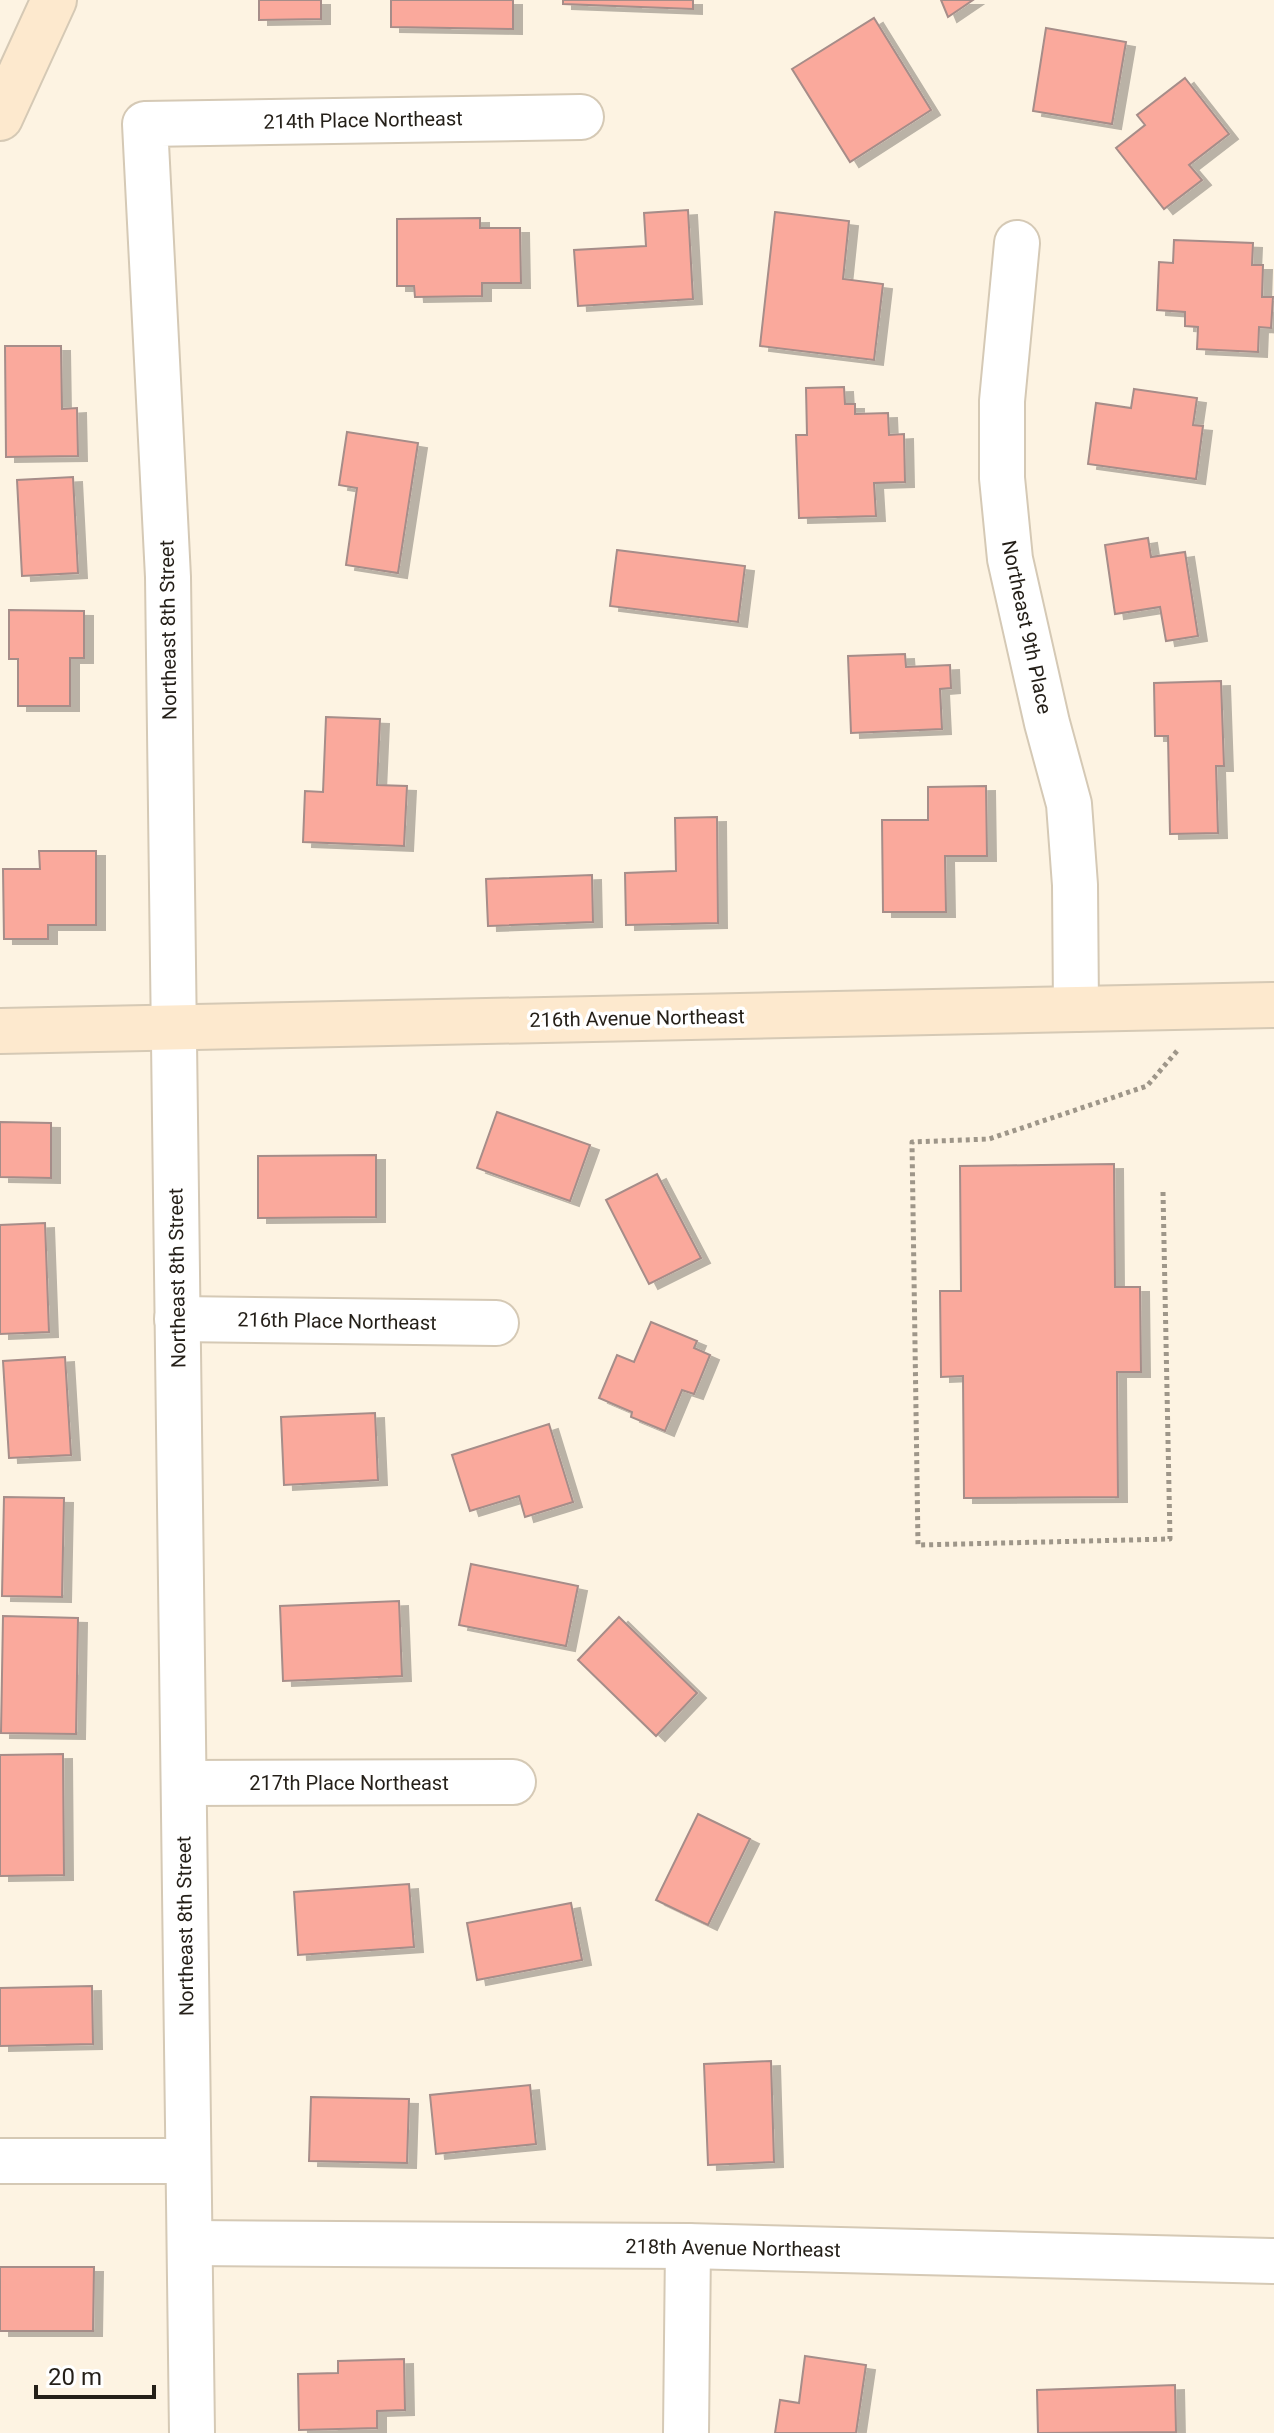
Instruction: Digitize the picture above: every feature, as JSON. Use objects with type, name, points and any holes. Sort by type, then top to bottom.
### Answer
[{"type":"street","points":[[0,118],[54,0]]},
{"type":"street","name":"214th Place Northeast","points":[[145,124],[581,117]]},
{"type":"street","name":"Northeast 8th Street","points":[[145,124],[168,577],[192,2433]]},
{"type":"street","name":"Northeast 9th Place","points":[[1017,243],[1002,401],[1002,478],[1010,559],[1047,723],[1069,804],[1075,885],[1076,1009]]},
{"type":"street","name":"216th Avenue Northeast","points":[[0,1031],[1274,1005]]},
{"type":"street","name":"216th Place Northeast","points":[[177,1319],[496,1323]]},
{"type":"street","name":"217th Place Northeast","points":[[184,1783],[513,1782]]},
{"type":"street","points":[[0,2161],[188,2161]]},
{"type":"street","name":"218th Avenue Northeast","points":[[191,2243],[688,2246],[1274,2261]]},
{"type":"street","points":[[686,2433],[688,2246]]},
{"type":"path","points":[[1163,1192],[1170,1539],[918,1545],[912,1142],[989,1139],[1147,1086],[1177,1051]]},
{"type":"building","points":[[259,0],[321,0],[321,19],[259,20]]},
{"type":"building","points":[[391,0],[513,0],[513,29],[391,27]]},
{"type":"building","points":[[563,0],[693,0],[693,9],[563,4]]},
{"type":"building","points":[[941,0],[973,0],[948,17]]},
{"type":"building","points":[[874,18],[931,110],[850,162],[792,69]]},
{"type":"building","points":[[1046,28],[1126,42],[1112,124],[1033,111]]},
{"type":"building","points":[[1185,78],[1229,134],[1189,165],[1202,180],[1164,209],[1116,148],[1145,125],[1137,115]]},
{"type":"building","points":[[688,210],[693,299],[578,306],[574,250],[646,246],[644,213]]},
{"type":"building","points":[[775,212],[849,221],[843,279],[883,284],[874,360],[760,346]]},
{"type":"building","points":[[480,218],[480,228],[520,228],[521,283],[482,283],[482,296],[415,297],[414,286],[397,286],[397,219]]},
{"type":"building","points":[[1174,240],[1253,243],[1252,265],[1263,265],[1262,297],[1273,297],[1271,328],[1259,327],[1258,352],[1197,349],[1198,327],[1185,326],[1185,312],[1157,310],[1159,262],[1173,263]]},
{"type":"building","points":[[5,346],[61,346],[62,409],[77,408],[78,456],[6,457]]},
{"type":"building","points":[[844,387],[845,404],[855,404],[855,414],[888,413],[889,435],[904,434],[905,482],[874,483],[876,516],[799,518],[796,435],[807,435],[806,388]]},
{"type":"building","points":[[1134,389],[1197,398],[1193,425],[1203,426],[1196,479],[1088,464],[1096,403],[1131,408]]},
{"type":"building","points":[[347,432],[418,443],[398,573],[346,565],[357,488],[339,485]]},
{"type":"building","points":[[73,477],[78,573],[22,576],[17,480]]},
{"type":"building","points":[[1148,538],[1151,557],[1185,552],[1198,636],[1166,641],[1160,607],[1115,614],[1105,545]]},
{"type":"building","points":[[617,550],[745,566],[738,622],[610,606]]},
{"type":"building","points":[[9,610],[84,611],[84,658],[70,658],[70,706],[18,706],[18,659],[9,659]]},
{"type":"building","points":[[905,654],[906,667],[950,665],[951,688],[940,689],[942,729],[851,733],[848,656]]},
{"type":"building","points":[[1221,681],[1224,766],[1216,766],[1218,833],[1170,834],[1168,736],[1155,736],[1154,683]]},
{"type":"building","points":[[326,717],[380,719],[377,785],[407,786],[404,846],[303,842],[305,791],[323,792]]},
{"type":"building","points":[[986,786],[987,856],[945,856],[946,912],[883,912],[882,820],[928,820],[928,787]]},
{"type":"building","points":[[717,817],[718,923],[626,925],[625,873],[676,871],[675,818]]},
{"type":"building","points":[[39,851],[96,851],[96,925],[48,925],[48,939],[4,939],[3,869],[40,869]]},
{"type":"building","points":[[592,875],[593,922],[488,926],[486,879]]},
{"type":"building","points":[[497,1112],[590,1145],[570,1201],[477,1168]]},
{"type":"building","points":[[0,1122],[51,1123],[51,1178],[0,1177]]},
{"type":"building","points":[[376,1155],[376,1217],[258,1218],[258,1156]]},
{"type":"building","points":[[1114,1164],[1115,1287],[1140,1287],[1141,1372],[1117,1372],[1118,1497],[964,1498],[963,1376],[941,1377],[940,1291],[961,1291],[960,1166]]},
{"type":"building","points":[[657,1174],[701,1258],[649,1284],[606,1200]]},
{"type":"building","points":[[45,1223],[49,1332],[0,1334],[0,1225]]},
{"type":"building","points":[[651,1322],[697,1341],[694,1348],[710,1355],[694,1394],[682,1390],[665,1431],[631,1417],[632,1412],[599,1398],[617,1355],[634,1362]]},
{"type":"building","points":[[65,1357],[71,1455],[9,1458],[3,1361]]},
{"type":"building","points":[[375,1413],[378,1480],[284,1485],[281,1417]]},
{"type":"building","points":[[549,1424],[573,1502],[525,1517],[519,1496],[470,1511],[452,1455]]},
{"type":"building","points":[[4,1497],[64,1498],[62,1597],[2,1596]]},
{"type":"building","points":[[471,1564],[578,1586],[566,1646],[459,1625]]},
{"type":"building","points":[[399,1601],[402,1676],[283,1681],[280,1606]]},
{"type":"building","points":[[3,1616],[78,1618],[76,1734],[1,1733]]},
{"type":"building","points":[[619,1617],[697,1693],[656,1736],[578,1660]]},
{"type":"building","points":[[63,1754],[64,1875],[0,1876],[0,1755]]},
{"type":"building","points":[[698,1814],[750,1839],[708,1925],[656,1900]]},
{"type":"building","points":[[409,1884],[414,1947],[298,1955],[294,1892]]},
{"type":"building","points":[[571,1903],[582,1960],[477,1980],[467,1923]]},
{"type":"building","points":[[92,1986],[93,2044],[0,2046],[0,1988]]},
{"type":"building","points":[[771,2061],[774,2162],[708,2165],[704,2064]]},
{"type":"building","points":[[530,2085],[536,2144],[436,2154],[430,2095]]},
{"type":"building","points":[[311,2097],[409,2099],[407,2163],[309,2161]]},
{"type":"building","points":[[0,2267],[94,2267],[93,2331],[0,2331]]},
{"type":"building","points":[[805,2356],[866,2365],[856,2433],[775,2433],[780,2400],[799,2403]]},
{"type":"building","points":[[404,2359],[405,2410],[377,2411],[377,2428],[299,2430],[298,2374],[338,2373],[338,2361]]},
{"type":"building","points":[[1175,2385],[1176,2432],[1038,2433],[1037,2390]]}]
